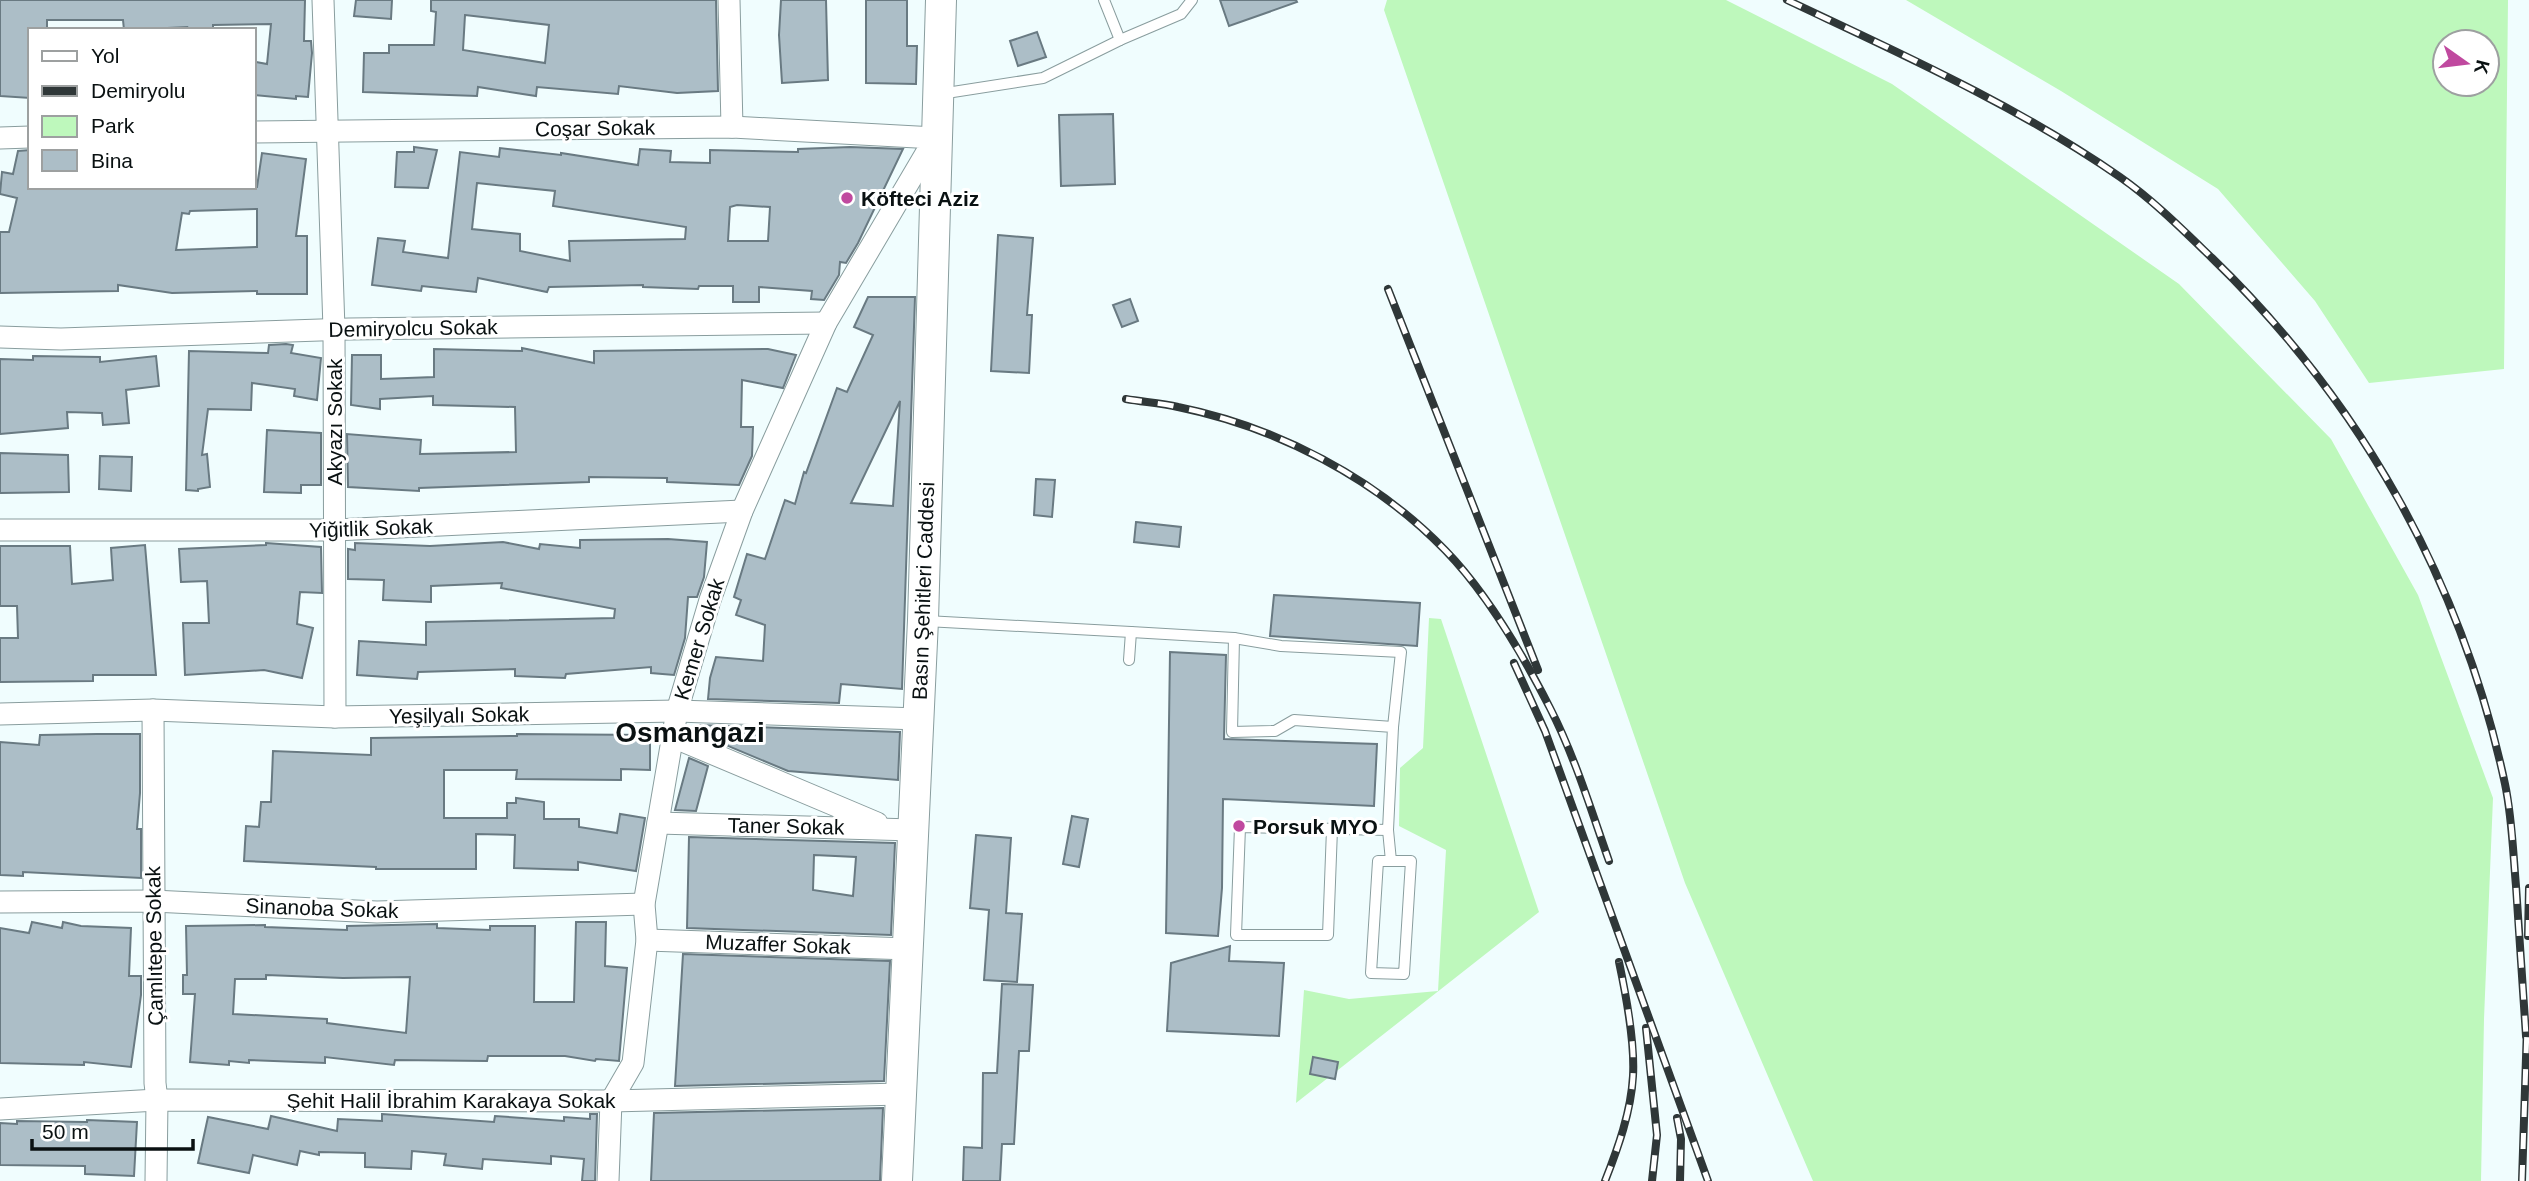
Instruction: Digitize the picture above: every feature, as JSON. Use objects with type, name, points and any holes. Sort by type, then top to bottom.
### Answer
[{"type":"main road","name":"Basın Şehitleri Caddesi","points":[[897,1181],[909,949],[901,829],[919,719],[941,0]]},
{"type":"street","name":"Akyazı Sokak","points":[[323,0],[334,329],[335,717]]},
{"type":"street","points":[[729,0],[732,127]]},
{"type":"street","name":"Coşar Sokak","points":[[256,132],[732,127],[935,138]]},
{"type":"street","points":[[0,138],[28,137]]},
{"type":"street","name":"Kemer Sokak","points":[[608,1181],[611,1101],[633,1063],[647,940],[644,904],[677,712],[710,600],[742,511],[826,323],[935,138]]},
{"type":"street","name":"Demiryolcu Sokak","points":[[0,337],[61,339],[334,329],[826,323]]},
{"type":"street","name":"Yiğitlik Sokak","points":[[0,530],[335,530],[742,511]]},
{"type":"street","name":"Yeşilyalı Sokak","points":[[0,714],[153,710],[335,717],[677,712],[919,719]]},
{"type":"street","name":"Çamlıtepe Sokak","points":[[153,710],[156,1181]]},
{"type":"street","points":[[673,737],[901,829]]},
{"type":"street","name":"Taner Sokak","points":[[658,823],[901,829]]},
{"type":"street","name":"Sinanoba Sokak","points":[[0,902],[153,901],[377,912],[644,904]]},
{"type":"street","name":"Muzaffer Sokak","points":[[647,940],[909,949]]},
{"type":"street","name":"Şehit Halil İbrahim Karakaya Sokak","points":[[0,1109],[157,1100],[611,1101],[902,1094]]},
{"type":"lane","points":[[1104,0],[1120,40]]},
{"type":"lane","points":[[937,95],[1043,78],[1181,14],[1192,0]]},
{"type":"lane","points":[[923,620],[1234,638],[1281,646],[1401,652],[1393,727],[1388,830],[1391,861]]},
{"type":"lane","points":[[1129,660],[1131,632]]},
{"type":"lane","points":[[1234,638],[1231,732],[1275,731],[1294,720],[1393,727]]},
{"type":"lane","points":[[1332,829],[1328,936],[1236,934],[1240,827],[1388,830]]},
{"type":"lane","points":[[1378,860],[1391,861],[1412,861],[1404,974],[1371,973],[1378,860]]},
{"type":"green space","points":[[1387,0],[1726,0],[1892,84],[2179,284],[2331,439],[2418,595],[2493,798],[2481,1181],[1813,1181],[1685,883],[1384,10]]},
{"type":"green space","points":[[1906,0],[2508,0],[2504,369],[2369,383],[2315,301],[2218,189],[2061,91]]},
{"type":"green space","points":[[1429,618],[1441,619],[1539,912],[1296,1103],[1304,990],[1349,999],[1438,991],[1446,850],[1399,826],[1400,768],[1423,748]]},
{"type":"building","points":[[0,0],[305,0],[304,41],[311,41],[312,53],[308,97],[296,96],[296,99],[256,95],[256,62],[267,64],[271,24],[213,25],[213,28],[124,28],[123,20],[47,20],[47,28],[28,28],[28,98],[0,96]]},
{"type":"building","points":[[356,0],[392,0],[391,19],[354,16]]},
{"type":"building","points":[[431,0],[716,0],[718,91],[677,93],[619,86],[618,94],[537,87],[536,96],[478,87],[477,96],[363,92],[364,53],[389,53],[389,45],[434,45],[436,12],[431,11]],"holes":[[[465,15],[549,25],[545,63],[463,50]]]},
{"type":"building","points":[[781,0],[826,0],[828,80],[782,83],[779,35]]},
{"type":"building","points":[[866,0],[907,0],[907,46],[917,46],[916,84],[866,83]]},
{"type":"building","points":[[1220,0],[1296,0],[1297,2],[1229,26]]},
{"type":"building","points":[[1037,32],[1046,57],[1018,66],[1010,41]]},
{"type":"building","points":[[1113,114],[1115,184],[1061,186],[1059,115]]},
{"type":"building","points":[[414,147],[437,150],[428,188],[395,187],[397,152],[414,152]]},
{"type":"building","points":[[500,148],[561,153],[638,165],[640,149],[671,151],[670,162],[710,163],[710,150],[798,152],[798,149],[903,149],[858,243],[846,263],[840,262],[839,275],[824,300],[811,299],[812,291],[759,287],[759,302],[733,302],[733,286],[699,286],[698,289],[643,285],[549,287],[547,292],[478,278],[476,292],[422,286],[421,291],[372,285],[378,238],[405,241],[403,252],[448,258],[460,152],[499,157]],"holes":[[[477,183],[555,191],[553,206],[686,227],[685,239],[569,241],[570,261],[520,251],[520,234],[472,229]],[[730,207],[770,207],[768,241],[728,241]]]},
{"type":"building","points":[[28,150],[28,189],[256,189],[262,153],[306,159],[296,236],[307,236],[307,294],[257,294],[257,291],[172,293],[118,285],[118,291],[0,293],[0,232],[9,232],[17,198],[0,194],[2,172],[13,174],[18,151]],"holes":[[[257,209],[257,247],[176,250],[182,213]]]},
{"type":"building","points":[[998,235],[1033,238],[1027,315],[1032,315],[1029,373],[991,371]]},
{"type":"building","points":[[868,297],[915,297],[902,689],[841,684],[839,703],[708,699],[716,657],[763,661],[765,625],[736,615],[741,600],[734,597],[747,554],[765,559],[785,500],[795,504],[804,472],[806,473],[837,388],[847,392],[873,335],[854,327]],"holes":[[[900,401],[893,506],[851,503]]]},
{"type":"building","points":[[1130,299],[1138,321],[1122,327],[1113,305]]},
{"type":"building","points":[[269,345],[293,345],[291,353],[321,358],[317,400],[294,396],[295,389],[252,383],[251,410],[208,409],[202,455],[207,454],[210,487],[198,491],[186,490],[189,351],[268,353]]},
{"type":"building","points":[[522,348],[594,363],[594,351],[768,349],[796,355],[783,388],[742,380],[741,427],[753,427],[752,456],[739,485],[667,482],[667,478],[589,477],[589,482],[419,488],[419,491],[348,487],[347,434],[421,440],[420,454],[516,452],[515,407],[433,405],[433,396],[380,399],[380,409],[351,405],[352,355],[381,355],[381,379],[434,377],[434,349],[522,351]]},
{"type":"building","points":[[33,356],[100,357],[100,362],[156,356],[159,386],[126,390],[129,423],[103,425],[102,413],[67,412],[68,428],[0,434],[0,359],[33,360]]},
{"type":"building","points":[[267,430],[321,433],[321,485],[301,485],[301,493],[264,492]]},
{"type":"building","points":[[0,453],[68,455],[69,492],[0,493]]},
{"type":"building","points":[[100,456],[132,457],[131,491],[99,489]]},
{"type":"building","points":[[1036,479],[1055,480],[1052,517],[1034,515]]},
{"type":"building","points":[[1136,522],[1181,527],[1179,547],[1134,542]]},
{"type":"building","points":[[668,539],[707,542],[704,577],[697,597],[688,597],[685,638],[674,675],[651,673],[651,667],[566,674],[565,678],[515,676],[515,669],[418,672],[417,679],[357,675],[359,641],[426,645],[426,622],[614,618],[615,609],[501,588],[502,583],[431,586],[431,602],[383,600],[384,580],[348,579],[348,549],[355,550],[355,543],[430,546],[503,542],[539,549],[540,544],[580,548],[580,540]]},
{"type":"building","points":[[266,543],[321,547],[322,593],[300,592],[297,624],[313,628],[302,678],[264,670],[185,675],[183,623],[209,623],[207,581],[181,582],[179,549]]},
{"type":"building","points":[[145,545],[156,675],[93,675],[93,681],[0,682],[0,638],[18,638],[17,606],[0,606],[0,546],[70,546],[72,584],[113,580],[111,548]]},
{"type":"building","points":[[1274,595],[1420,603],[1417,646],[1270,636]]},
{"type":"building","points":[[1170,652],[1226,655],[1224,739],[1377,744],[1374,806],[1223,799],[1222,888],[1218,936],[1166,933]]},
{"type":"building","points":[[699,725],[900,732],[898,780],[788,771],[697,733]]},
{"type":"building","points":[[140,734],[137,829],[141,829],[141,878],[23,872],[23,876],[0,875],[0,742],[39,745],[40,735]]},
{"type":"building","points":[[517,734],[650,735],[650,770],[621,769],[621,780],[516,779],[517,770],[444,770],[444,818],[507,818],[507,803],[516,803],[516,798],[544,802],[544,819],[579,819],[579,827],[617,833],[620,814],[645,818],[636,871],[578,862],[578,870],[514,868],[515,835],[476,834],[476,869],[376,869],[244,861],[246,826],[259,827],[261,802],[271,802],[273,751],[371,755],[371,738]]},
{"type":"building","points":[[689,758],[708,766],[696,811],[675,810]]},
{"type":"building","points":[[1072,816],[1088,819],[1079,867],[1063,864]]},
{"type":"building","points":[[976,835],[1011,838],[1006,913],[1022,914],[1017,982],[984,980],[989,910],[970,908]]},
{"type":"building","points":[[689,837],[895,843],[891,935],[687,928]],"holes":[[[814,855],[856,857],[853,896],[813,890]]]},
{"type":"building","points":[[32,922],[62,928],[63,922],[81,926],[131,928],[129,976],[141,976],[141,995],[131,1067],[84,1062],[84,1065],[0,1063],[0,928],[29,933]]},
{"type":"building","points":[[576,922],[606,922],[605,966],[627,968],[619,1061],[595,1061],[565,1056],[488,1056],[487,1061],[395,1060],[394,1065],[325,1057],[325,1063],[249,1060],[249,1063],[229,1061],[229,1065],[190,1062],[195,994],[183,994],[183,975],[187,975],[186,926],[265,925],[347,930],[347,926],[437,924],[437,928],[490,930],[490,926],[535,926],[534,1002],[574,1002]],"holes":[[[266,975],[410,977],[406,1033],[327,1023],[327,1019],[233,1014],[235,979],[266,979]]]},
{"type":"building","points":[[1230,946],[1229,961],[1284,963],[1279,1036],[1167,1031],[1171,963]]},
{"type":"building","points":[[683,954],[890,961],[884,1081],[675,1086]]},
{"type":"building","points":[[1002,984],[1033,985],[1029,1051],[1019,1051],[1014,1144],[1002,1144],[1000,1181],[963,1181],[964,1147],[982,1148],[983,1073],[997,1073]]},
{"type":"building","points":[[1313,1057],[1338,1062],[1335,1079],[1310,1074]]},
{"type":"building","points":[[883,1108],[880,1181],[651,1181],[654,1113]]},
{"type":"building","points":[[382,1114],[494,1122],[495,1116],[564,1121],[564,1117],[590,1119],[590,1114],[597,1114],[595,1181],[582,1181],[584,1159],[551,1156],[551,1164],[483,1159],[482,1169],[444,1165],[446,1154],[412,1151],[411,1169],[365,1167],[365,1153],[319,1152],[319,1155],[300,1151],[297,1165],[253,1155],[249,1173],[198,1163],[208,1117],[268,1129],[271,1116],[337,1131],[338,1119],[382,1121]]},
{"type":"building","points":[[87,1120],[137,1122],[134,1176],[85,1174],[85,1166],[0,1165],[0,1123]]},
{"type":"railway","points":[[1787,0],[1999,104],[2081,151],[2120,177],[2156,205],[2212,258],[2266,314],[2315,372],[2359,434],[2398,499],[2433,566],[2462,636],[2486,709],[2509,809],[2526,1036]]},
{"type":"railway","points":[[1388,289],[1538,670]]},
{"type":"railway","points":[[1126,399],[1215,416],[1288,442],[1356,478],[1388,500],[1445,550],[1489,604],[1539,688],[1575,764],[1609,861]]},
{"type":"railway","points":[[1514,663],[1545,731],[1708,1181]]},
{"type":"railway","points":[[2528,936],[2529,888]]},
{"type":"railway","points":[[1605,1181],[1627,1116],[1633,1076],[1631,1034],[1619,962]]},
{"type":"railway","points":[[2522,1181],[2527,1027]]},
{"type":"railway","points":[[1646,1028],[1657,1135],[1652,1181]]},
{"type":"railway","points":[[1677,1118],[1681,1139],[1680,1181]]},
{"type":"place","name":"Köfteci Aziz","points":[[847,198]]},
{"type":"place","name":"Porsuk MYO","points":[[1239,826]]},
{"type":"district","name":"Osmangazi","points":[[690,732]]}]
